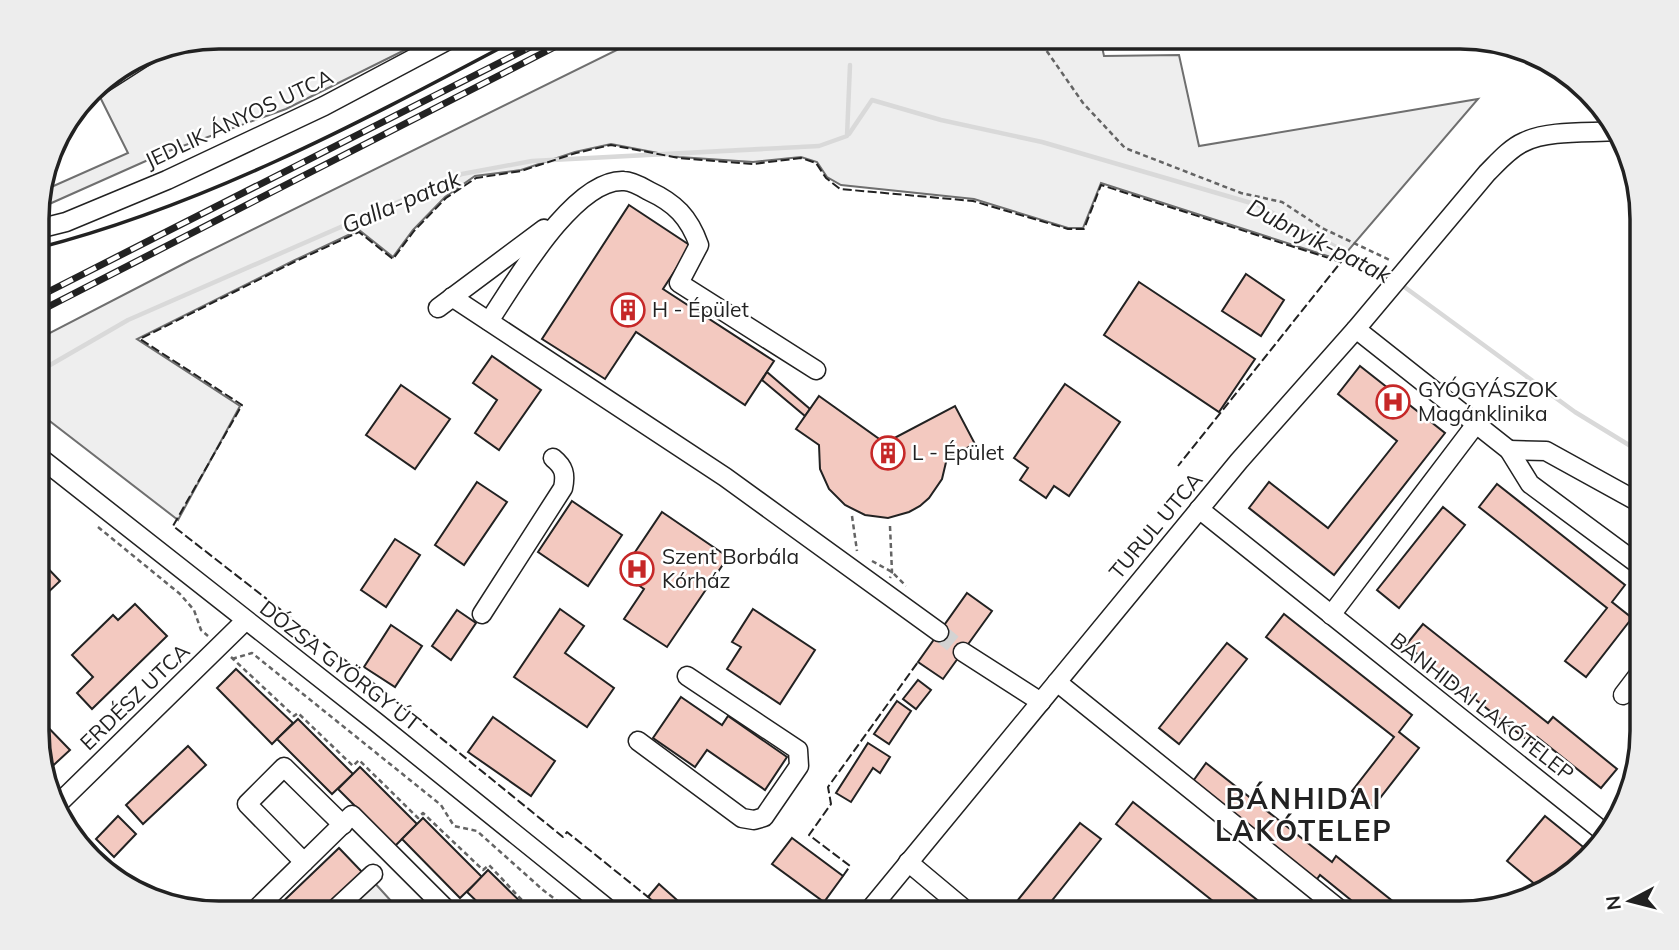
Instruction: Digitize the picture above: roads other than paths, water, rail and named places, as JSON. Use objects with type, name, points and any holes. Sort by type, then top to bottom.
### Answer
[{"type":"street","name":"JEDLIK ÁNYOS UTCA","points":[[49,226],[66,222],[167,180],[324,106],[431,49]]},
{"type":"street","name":"TURUL UTCA","points":[[877,901],[1199,509],[1487,173],[1524,142],[1545,136],[1605,132]]},
{"type":"street","points":[[489,321],[565,213],[602,185],[624,181],[663,197],[692,225],[699,244],[679,283],[816,370]]},
{"type":"street","points":[[550,233],[544,229],[445,302],[489,321],[725,477],[939,632]]},
{"type":"street","points":[[1356,329],[1510,450],[1530,484],[1630,557]]},
{"type":"street","points":[[1331,615],[1476,424]]},
{"type":"street","points":[[1510,450],[1546,451],[1630,497]]},
{"type":"street","points":[[482,614],[563,488],[566,478],[562,465],[553,458]]},
{"type":"street","name":"DÓZSA GYÖRGY ÚT","points":[[49,466],[376,722],[598,901]]},
{"type":"street","name":"BÁNHIDAI LAKÓTELEP","points":[[1199,509],[1599,828]]},
{"type":"street","name":"ERDÉSZ UTCA","points":[[63,798],[245,621]]},
{"type":"street","points":[[963,652],[1041,702]]},
{"type":"street","points":[[638,741],[743,818],[754,820],[764,817],[799,766],[798,750],[687,676]]},
{"type":"street","points":[[1057,682],[1328,901]]},
{"type":"street","points":[[1623,695],[1630,686]]},
{"type":"street","points":[[304,862],[247,804],[284,767],[343,825]]},
{"type":"street","points":[[264,901],[352,815],[438,901]]},
{"type":"street","points":[[908,862],[955,901]]},
{"type":"street","points":[[344,901],[373,874]]},
{"type":"waterway","name":"Galla-patak","points":[[49,366],[128,320],[462,174],[532,161],[819,146],[847,136],[850,65]]},
{"type":"waterway","name":"Dubnyik-patak","points":[[849,134],[872,100],[941,120],[1042,142],[1258,205],[1392,277]]},
{"type":"waterway","name":"Dubnyik-patak","points":[[1399,283],[1575,412],[1630,446]]},
{"type":"tunnel","points":[[939,632],[963,652]]},
{"type":"railway","points":[[49,291],[526,49]]},
{"type":"railway","points":[[49,306],[551,49]]},
{"type":"place","name":"H - Épület","points":[[628,310]]},
{"type":"place","name":"GYÓGYÁSZOK Magánklinika","points":[[1393,402]]},
{"type":"place","name":"L - Épület","points":[[888,453]]},
{"type":"place","name":"Szent Borbála Kórház","points":[[637,569]]},
{"type":"district","name":"BÁNHIDAI LAKÓTELEP","points":[[1304,815]]}]
